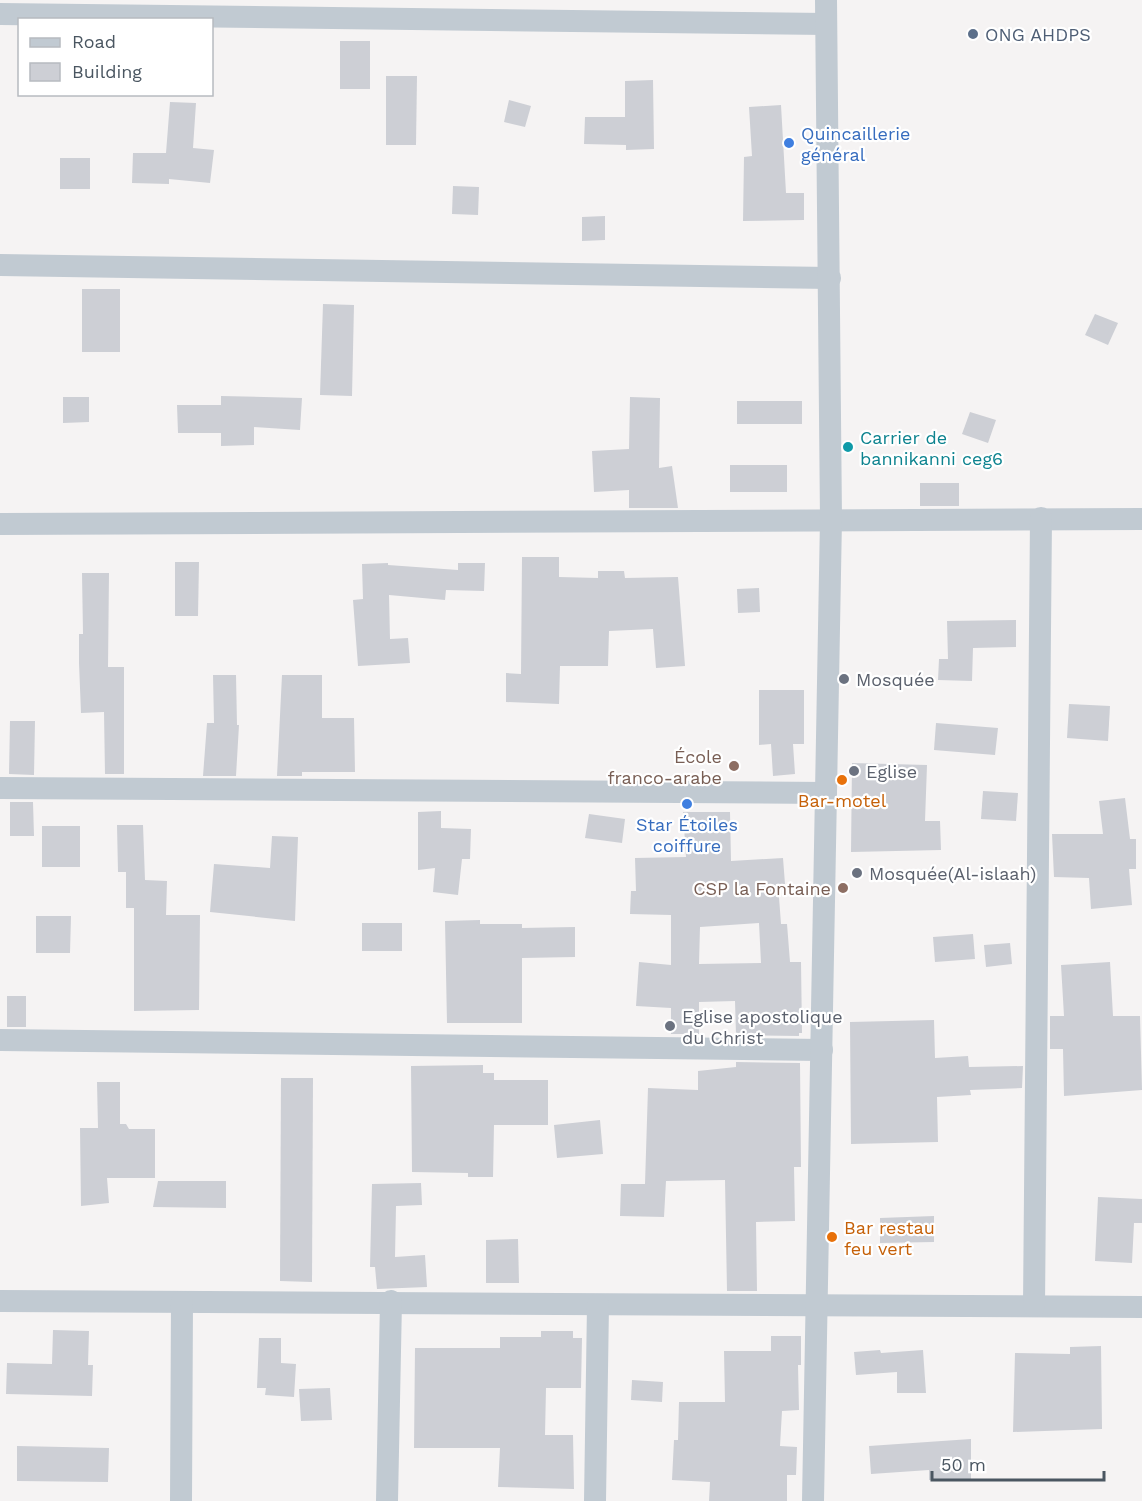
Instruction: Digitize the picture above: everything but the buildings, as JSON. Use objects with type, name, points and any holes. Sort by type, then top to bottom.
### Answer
[{"type":"street","points":[[813,1501],[831,519],[826,0]]},
{"type":"street","points":[[0,14],[826,24]]},
{"type":"street","points":[[0,265],[830,278]]},
{"type":"street","points":[[1034,1306],[1041,518]]},
{"type":"street","points":[[0,524],[1142,519]]},
{"type":"street","points":[[0,788],[826,793]]},
{"type":"street","points":[[0,1040],[822,1050]]},
{"type":"street","points":[[0,1301],[1142,1306]]},
{"type":"street","points":[[387,1501],[391,1301]]},
{"type":"street","points":[[181,1501],[182,1302]]},
{"type":"street","points":[[595,1501],[598,1305]]},
{"type":"place","name":"ONG AHDPS","points":[[973,34]]},
{"type":"place","name":"Quincaillerie général","points":[[789,143]]},
{"type":"place","name":"Carrier de bannikanni ceg6","points":[[848,447]]},
{"type":"place","name":"Mosquée","points":[[844,679]]},
{"type":"place","name":"École franco-arabe","points":[[734,766]]},
{"type":"place","name":"Eglise","points":[[854,771]]},
{"type":"place","name":"Bar-motel","points":[[842,780]]},
{"type":"place","name":"Star Étoiles coiffure","points":[[687,804]]},
{"type":"place","name":"Mosquée(Al-islaah)","points":[[857,873]]},
{"type":"place","name":"CSP la Fontaine","points":[[843,888]]},
{"type":"place","name":"Eglise apostolique du Christ","points":[[670,1026]]},
{"type":"place","name":"Bar restau feu vert","points":[[832,1237]]}]
